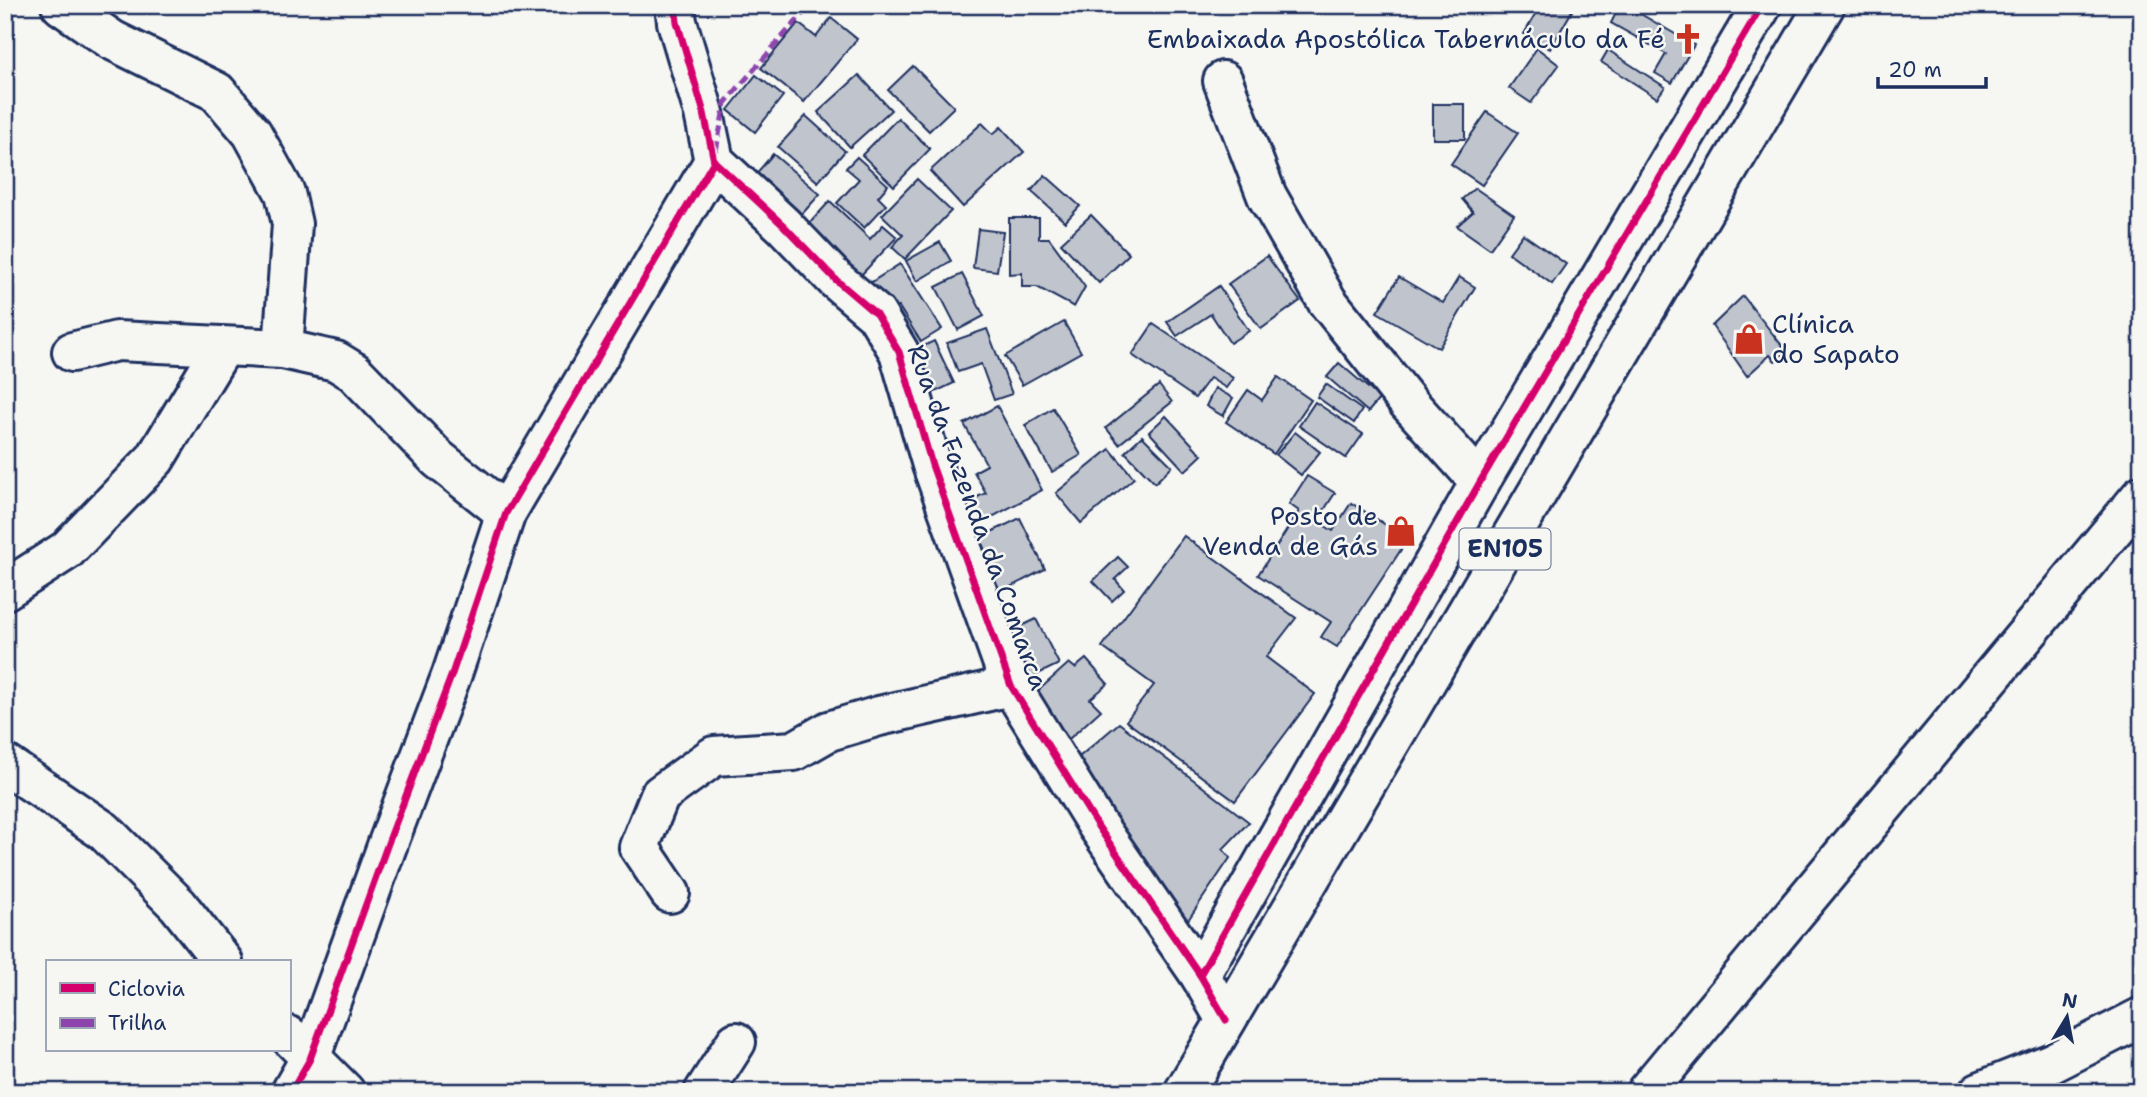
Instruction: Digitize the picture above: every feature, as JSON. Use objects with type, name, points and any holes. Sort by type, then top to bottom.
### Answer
[{"type":"street","points":[[61,5],[113,40],[217,92],[252,133],[285,193],[292,224],[283,349]]},
{"type":"street","points":[[291,1092],[300,1047],[387,846],[452,674],[506,513],[714,161],[704,113],[677,23],[675,5]]},
{"type":"street","points":[[1200,975],[1360,670],[1461,516],[1762,5]]},
{"type":"street","name":"EN105","points":[[1184,1092],[1825,5]]},
{"type":"street","points":[[1223,80],[1266,196],[1327,301],[1407,401],[1480,482]]},
{"type":"street","name":"Rua da Fazenda da Comarca","points":[[714,161],[836,280],[876,314],[899,352],[932,465],[1011,686],[1097,825],[1200,975],[1226,1020]]},
{"type":"street","points":[[72,352],[117,341],[283,349],[336,361],[354,372],[438,459],[506,513]]},
{"type":"street","points":[[5,590],[67,550],[155,459],[223,346]]},
{"type":"street","points":[[1646,1092],[2142,495]]},
{"type":"street","points":[[1461,516],[1504,549]]},
{"type":"street","points":[[1360,670],[1410,708]]},
{"type":"street","points":[[670,893],[639,847],[660,795],[715,757],[794,751],[841,727],[1011,686]]},
{"type":"street","points":[[5,764],[104,831],[178,905],[221,960]]},
{"type":"street","points":[[1979,1092],[2052,1063],[2142,1017]]},
{"type":"street","points":[[705,1092],[736,1042]]},
{"type":"street","points":[[300,1047],[345,1092]]},
{"type":"building","points":[[1541,5],[1563,5],[1572,11],[1550,49],[1524,34]]},
{"type":"building","points":[[1620,5],[1625,5],[1694,45],[1672,83],[1655,73],[1666,54],[1611,23]]},
{"type":"building","points":[[831,18],[857,39],[804,102],[761,68],[798,23],[816,37]]},
{"type":"building","points":[[1537,48],[1559,65],[1531,103],[1509,88]]},
{"type":"building","points":[[1608,50],[1665,87],[1657,98],[1601,62]]},
{"type":"building","points":[[913,66],[954,107],[929,131],[888,90]]},
{"type":"building","points":[[756,75],[783,96],[755,132],[728,110]]},
{"type":"building","points":[[859,75],[891,110],[850,147],[818,112]]},
{"type":"building","points":[[1433,104],[1465,104],[1465,139],[1433,139]]},
{"type":"building","points":[[1487,112],[1518,133],[1482,185],[1451,164]]},
{"type":"building","points":[[806,116],[845,151],[818,182],[778,147]]},
{"type":"building","points":[[898,118],[930,149],[894,186],[862,155]]},
{"type":"building","points":[[982,123],[993,134],[1001,127],[1024,152],[963,207],[930,171]]},
{"type":"building","points":[[773,154],[820,194],[802,214],[755,175]]},
{"type":"building","points":[[857,157],[888,185],[878,197],[886,205],[864,228],[837,203],[859,179],[846,168]]},
{"type":"building","points":[[1045,175],[1080,206],[1065,222],[1031,191]]},
{"type":"building","points":[[917,179],[951,211],[905,259],[892,247],[903,235],[882,215]]},
{"type":"building","points":[[1475,188],[1514,215],[1490,249],[1457,226],[1473,212],[1462,199]]},
{"type":"building","points":[[830,201],[870,239],[883,225],[897,237],[860,276],[807,226]]},
{"type":"building","points":[[1091,215],[1129,254],[1099,283],[1061,243]]},
{"type":"building","points":[[1009,218],[1039,218],[1039,238],[1049,238],[1085,287],[1074,307],[1037,287],[1022,287],[1022,273],[1009,274]]},
{"type":"building","points":[[978,229],[1003,232],[997,271],[973,268]]},
{"type":"building","points":[[1523,234],[1566,264],[1552,284],[1509,253]]},
{"type":"building","points":[[940,242],[951,261],[917,281],[906,261]]},
{"type":"building","points":[[1267,256],[1300,301],[1261,329],[1228,284]]},
{"type":"building","points":[[900,264],[942,329],[921,342],[899,307],[891,309],[867,285]]},
{"type":"building","points":[[962,274],[984,316],[958,330],[936,287]]},
{"type":"building","points":[[1399,277],[1443,303],[1459,277],[1475,287],[1439,348],[1377,312]]},
{"type":"building","points":[[1219,286],[1249,331],[1230,343],[1211,314],[1177,336],[1167,322]]},
{"type":"building","name":"Clínica do Sapato","points":[[1743,296],[1787,352],[1775,361],[1770,355],[1747,376],[1712,326]]},
{"type":"building","points":[[1064,322],[1081,352],[1022,385],[1005,356]]},
{"type":"building","points":[[1153,324],[1233,378],[1226,388],[1210,378],[1195,398],[1132,355]]},
{"type":"building","points":[[987,329],[1012,394],[994,400],[981,364],[958,372],[947,343]]},
{"type":"building","points":[[934,341],[954,383],[929,395],[909,353]]},
{"type":"building","points":[[1339,363],[1380,398],[1368,412],[1327,377]]},
{"type":"building","points":[[1278,377],[1311,400],[1274,454],[1226,422],[1248,390],[1262,400]]},
{"type":"building","points":[[1326,384],[1362,410],[1354,423],[1317,397]]},
{"type":"building","points":[[1159,385],[1172,402],[1119,444],[1106,428]]},
{"type":"building","points":[[1215,388],[1233,398],[1223,416],[1206,406]]},
{"type":"building","points":[[1315,402],[1363,434],[1346,458],[1299,426]]},
{"type":"building","points":[[997,406],[1042,490],[983,522],[971,500],[986,493],[974,472],[987,465],[964,424]]},
{"type":"building","points":[[1053,408],[1081,455],[1052,472],[1025,425]]},
{"type":"building","points":[[1166,416],[1202,455],[1185,471],[1149,432]]},
{"type":"building","points":[[1295,432],[1320,452],[1301,475],[1276,455]]},
{"type":"building","points":[[1142,436],[1172,466],[1155,483],[1125,452]]},
{"type":"building","points":[[1110,449],[1134,478],[1081,523],[1056,493]]},
{"type":"building","points":[[1307,476],[1335,493],[1317,521],[1333,531],[1351,503],[1408,539],[1337,647],[1321,637],[1331,622],[1258,575],[1299,511],[1289,504]]},
{"type":"building","points":[[1020,518],[1045,569],[1001,592],[975,540]]},
{"type":"building","points":[[1184,536],[1296,618],[1266,657],[1315,694],[1235,801],[1126,721],[1154,685],[1102,647]]},
{"type":"building","points":[[1118,557],[1128,567],[1115,579],[1124,590],[1112,601],[1093,581]]},
{"type":"building","points":[[1036,619],[1059,664],[1030,678],[1007,633]]},
{"type":"building","points":[[1086,659],[1108,684],[1090,699],[1101,710],[1069,739],[1031,697],[1069,663],[1075,668]]},
{"type":"building","points":[[1119,723],[1249,822],[1223,849],[1230,858],[1184,926],[1079,757]]},
{"type":"marked path","points":[[716,151],[725,103],[810,5]]},
{"type":"cycle path","points":[[675,5],[677,22],[704,113],[714,161],[783,225],[836,280],[876,314],[899,352],[932,465],[1011,686],[1097,825],[1200,975],[1226,1020]]},
{"type":"cycle path","points":[[1200,975],[1480,482],[1762,5]]},
{"type":"cycle path","points":[[291,1092],[310,1059],[452,674],[506,513],[714,161]]},
{"type":"place","name":"Embaixada Apostólica Tabernáculo da Fé","points":[[1688,39]]},
{"type":"place","name":"Clínica do Sapato","points":[[1749,339]]},
{"type":"place","name":"Posto de Venda de Gás","points":[[1401,531]]}]
